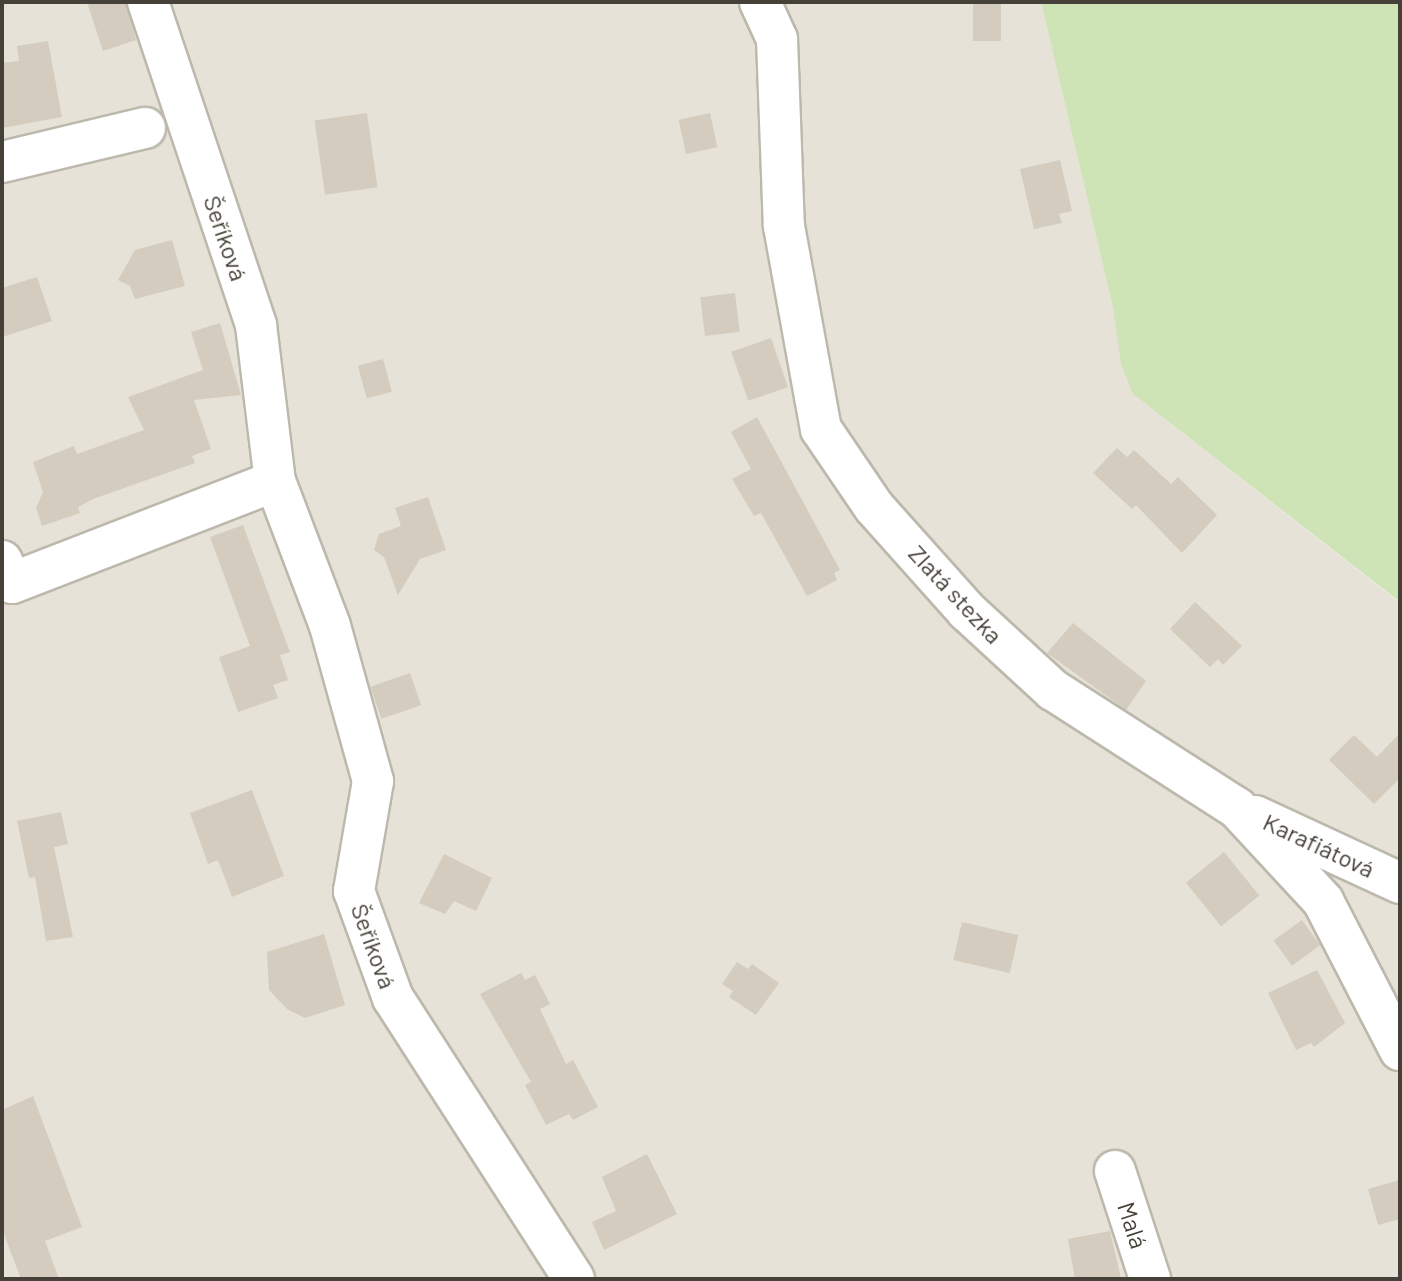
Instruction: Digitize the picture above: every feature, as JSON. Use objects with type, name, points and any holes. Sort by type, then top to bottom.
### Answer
[{"type":"street","name":"Šeříková","points":[[148,2],[256,325],[275,481],[330,626],[373,781],[354,891],[393,998],[574,1279]]},
{"type":"street","name":"Zlatá stezka","points":[[760,2],[777,39],[784,226],[821,429],[874,507],[967,611],[1042,681],[1237,808],[1323,901],[1400,1050]]},
{"type":"street","points":[[2,162],[145,128]]},
{"type":"street","points":[[2,561],[12,583],[275,481]]},
{"type":"street","name":"Karafiátová","points":[[1237,808],[1400,883]]},
{"type":"street","name":"Malá","points":[[1115,1171],[1150,1279]]},
{"type":"shaded area","points":[[2,2],[1041,2],[1133,394],[1400,603],[1400,1279],[2,1279]]},
{"type":"green space","points":[[1041,2],[1400,2],[1400,602],[1133,394],[1121,364],[1113,308]]},
{"type":"building","points":[[87,2],[126,2],[136,40],[103,51]]},
{"type":"building","points":[[973,2],[1001,2],[1001,41],[973,41]]},
{"type":"building","points":[[48,41],[62,117],[2,128],[2,63],[19,61],[17,46]]},
{"type":"building","points":[[367,113],[377,187],[325,195],[315,120]]},
{"type":"building","points":[[710,113],[717,147],[686,154],[679,120]]},
{"type":"building","points":[[1060,160],[1072,211],[1059,214],[1062,223],[1034,229],[1020,169]]},
{"type":"building","points":[[172,240],[185,286],[135,299],[130,286],[118,280],[135,250]]},
{"type":"building","points":[[37,277],[52,321],[2,337],[2,288]]},
{"type":"building","points":[[735,293],[740,332],[705,336],[700,297]]},
{"type":"building","points":[[220,323],[241,395],[194,400],[211,449],[192,456],[195,463],[93,499],[78,507],[80,513],[42,526],[36,508],[43,492],[33,462],[74,446],[77,454],[144,430],[128,397],[203,370],[191,332]]},
{"type":"building","points":[[771,338],[788,387],[748,401],[731,352]]},
{"type":"building","points":[[383,359],[392,392],[367,399],[358,366]]},
{"type":"building","points":[[757,417],[840,570],[834,573],[837,580],[807,596],[761,513],[754,516],[732,479],[751,469],[731,432]]},
{"type":"building","points":[[1117,448],[1127,457],[1134,450],[1171,484],[1178,477],[1217,515],[1182,553],[1136,505],[1132,509],[1093,473]]},
{"type":"building","points":[[428,497],[446,550],[420,559],[398,595],[384,557],[374,550],[379,534],[401,526],[395,508]]},
{"type":"building","points":[[243,525],[290,652],[280,655],[288,680],[273,685],[278,698],[238,712],[219,657],[250,646],[210,537]]},
{"type":"building","points":[[1195,602],[1242,646],[1223,665],[1218,659],[1210,667],[1170,629]]},
{"type":"building","points":[[1073,623],[1146,681],[1126,710],[1047,653]]},
{"type":"building","points":[[410,673],[421,705],[381,719],[370,687]]},
{"type":"building","points":[[1400,733],[1400,778],[1374,804],[1329,760],[1354,735],[1377,757]]},
{"type":"building","points":[[252,790],[284,876],[232,897],[218,860],[208,864],[190,813]]},
{"type":"building","points":[[61,812],[68,844],[54,847],[73,937],[46,941],[35,877],[29,878],[17,821]]},
{"type":"building","points":[[1224,852],[1259,896],[1221,926],[1186,883]]},
{"type":"building","points":[[444,854],[492,878],[476,911],[454,901],[445,914],[419,903]]},
{"type":"building","points":[[1302,920],[1320,945],[1292,966],[1274,941]]},
{"type":"building","points":[[962,922],[1019,935],[1010,973],[953,960]]},
{"type":"building","points":[[324,934],[345,1005],[305,1018],[287,1009],[269,990],[267,952]]},
{"type":"building","points":[[737,962],[748,969],[752,964],[779,983],[756,1015],[729,997],[733,991],[722,984]]},
{"type":"building","points":[[1317,970],[1345,1023],[1314,1047],[1311,1043],[1296,1050],[1268,993]]},
{"type":"building","points":[[521,973],[525,980],[535,975],[550,1004],[540,1009],[566,1064],[573,1060],[598,1107],[573,1120],[569,1114],[546,1125],[525,1085],[531,1082],[480,994]]},
{"type":"building","points":[[33,1096],[82,1227],[45,1241],[59,1279],[21,1279],[2,1229],[2,1110]]},
{"type":"building","points":[[647,1154],[677,1214],[604,1250],[592,1222],[616,1211],[602,1177]]},
{"type":"building","points":[[1400,1180],[1400,1219],[1378,1225],[1368,1189]]},
{"type":"building","points":[[1110,1231],[1121,1279],[1075,1279],[1068,1239]]}]
